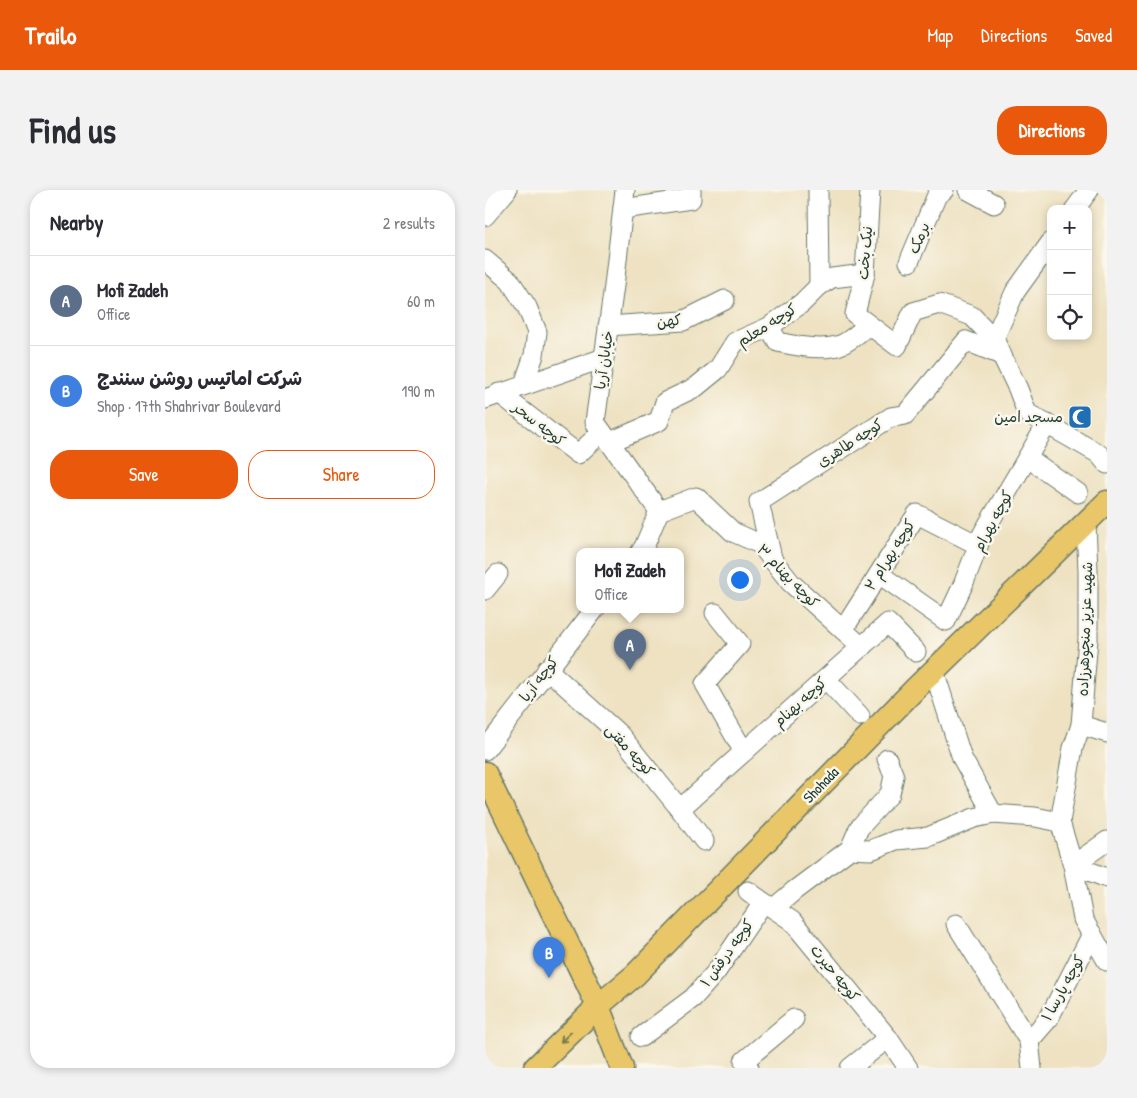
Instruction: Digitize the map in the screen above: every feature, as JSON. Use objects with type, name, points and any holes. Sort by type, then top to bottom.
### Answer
[{"type":"main road","name":"Shohada","points":[[535,1068],[598,1006],[635,975],[934,671],[1107,502]]},
{"type":"main road","points":[[485,773],[598,1006],[622,1068]]},
{"type":"street","points":[[485,216],[507,190]]},
{"type":"street","name":"خیابان آریا","points":[[625,190],[595,422],[659,510]]},
{"type":"street","points":[[623,209],[691,200],[691,190]]},
{"type":"street","points":[[818,190],[819,286]]},
{"type":"street","name":"نیک بخت","points":[[862,319],[869,190]]},
{"type":"street","name":"برمک","points":[[909,262],[937,195],[944,190]]},
{"type":"street","points":[[968,190],[994,204]]},
{"type":"street","points":[[1078,205],[1089,190]]},
{"type":"street","points":[[997,347],[1015,292],[1047,248]]},
{"type":"street","points":[[485,260],[510,281],[527,307],[537,332],[534,355],[524,384]]},
{"type":"street","name":"کوچه معلم","points":[[606,437],[659,421],[665,402],[696,388],[718,369],[735,342],[769,327],[803,303],[819,286],[833,278],[865,274]]},
{"type":"street","name":"کهن","points":[[608,326],[683,321],[725,300]]},
{"type":"street","points":[[769,327],[778,342],[795,346],[820,347],[841,345],[862,319],[897,346],[913,312],[939,304],[972,316],[997,347],[1018,389],[1027,414],[1099,454],[1107,464]]},
{"type":"street","name":"کوچه طاهری","points":[[772,558],[759,502],[891,417],[905,415],[967,341],[997,347]]},
{"type":"street","points":[[489,398],[524,384],[604,358]]},
{"type":"street","name":"کوچه سحر","points":[[489,398],[578,454],[606,437]]},
{"type":"street","name":"کوچه بهرام","points":[[879,574],[946,620],[963,585],[983,533],[1047,424]]},
{"type":"street","points":[[1028,458],[1079,493]]},
{"type":"street","name":"کوچه بهنام ۳","points":[[659,510],[696,498],[733,532],[760,544],[791,583],[862,647]]},
{"type":"street","points":[[643,548],[659,510]]},
{"type":"street","name":"کوچه بهرام ۲","points":[[843,630],[917,514],[978,545]]},
{"type":"street","name":"شهید عزیز منچوهرزاده","points":[[1060,822],[1073,748],[1081,725],[1088,639],[1086,523]]},
{"type":"street","points":[[485,590],[498,574]]},
{"type":"street","name":"کوچه آریا","points":[[485,750],[592,613]]},
{"type":"street","points":[[715,613],[740,644],[705,684],[744,752]]},
{"type":"street","name":"کوچه بهنام","points":[[680,809],[887,623],[916,652]]},
{"type":"street","name":"کوچه مفتی","points":[[547,669],[620,735],[704,841]]},
{"type":"street","points":[[934,671],[962,758],[993,814]]},
{"type":"street","points":[[826,679],[860,716]]},
{"type":"street","points":[[1081,725],[1107,733]]},
{"type":"street","points":[[887,759],[894,776],[890,794],[859,828],[850,849],[871,850],[896,840],[928,836],[974,818],[993,814],[1035,817],[1060,822],[1073,865],[1083,919],[1107,961]]},
{"type":"street","points":[[1073,865],[1107,840]]},
{"type":"street","name":"کوچه درفش ۱","points":[[641,1037],[693,998],[716,972],[762,900],[795,890],[850,849]]},
{"type":"street","points":[[1073,865],[1107,878]]},
{"type":"street","name":"کوچه حیرت","points":[[762,900],[792,921],[888,1038],[908,1068]]},
{"type":"street","points":[[956,924],[1029,1040],[1032,1068]]},
{"type":"street","name":"کوچه پارسا ۱","points":[[1029,1040],[1049,1018],[1092,934]]},
{"type":"street","points":[[749,1068],[744,1062],[794,1019]]},
{"type":"street","points":[[850,1068],[888,1038]]},
{"type":"place","name":"مسجد امین","points":[[1080,417]]},
{"type":"place","name":"Mofi Zadeh","points":[[630,670]]},
{"type":"place","name":"شرکت اماتیس روشن سنندج","points":[[549,978]]}]
